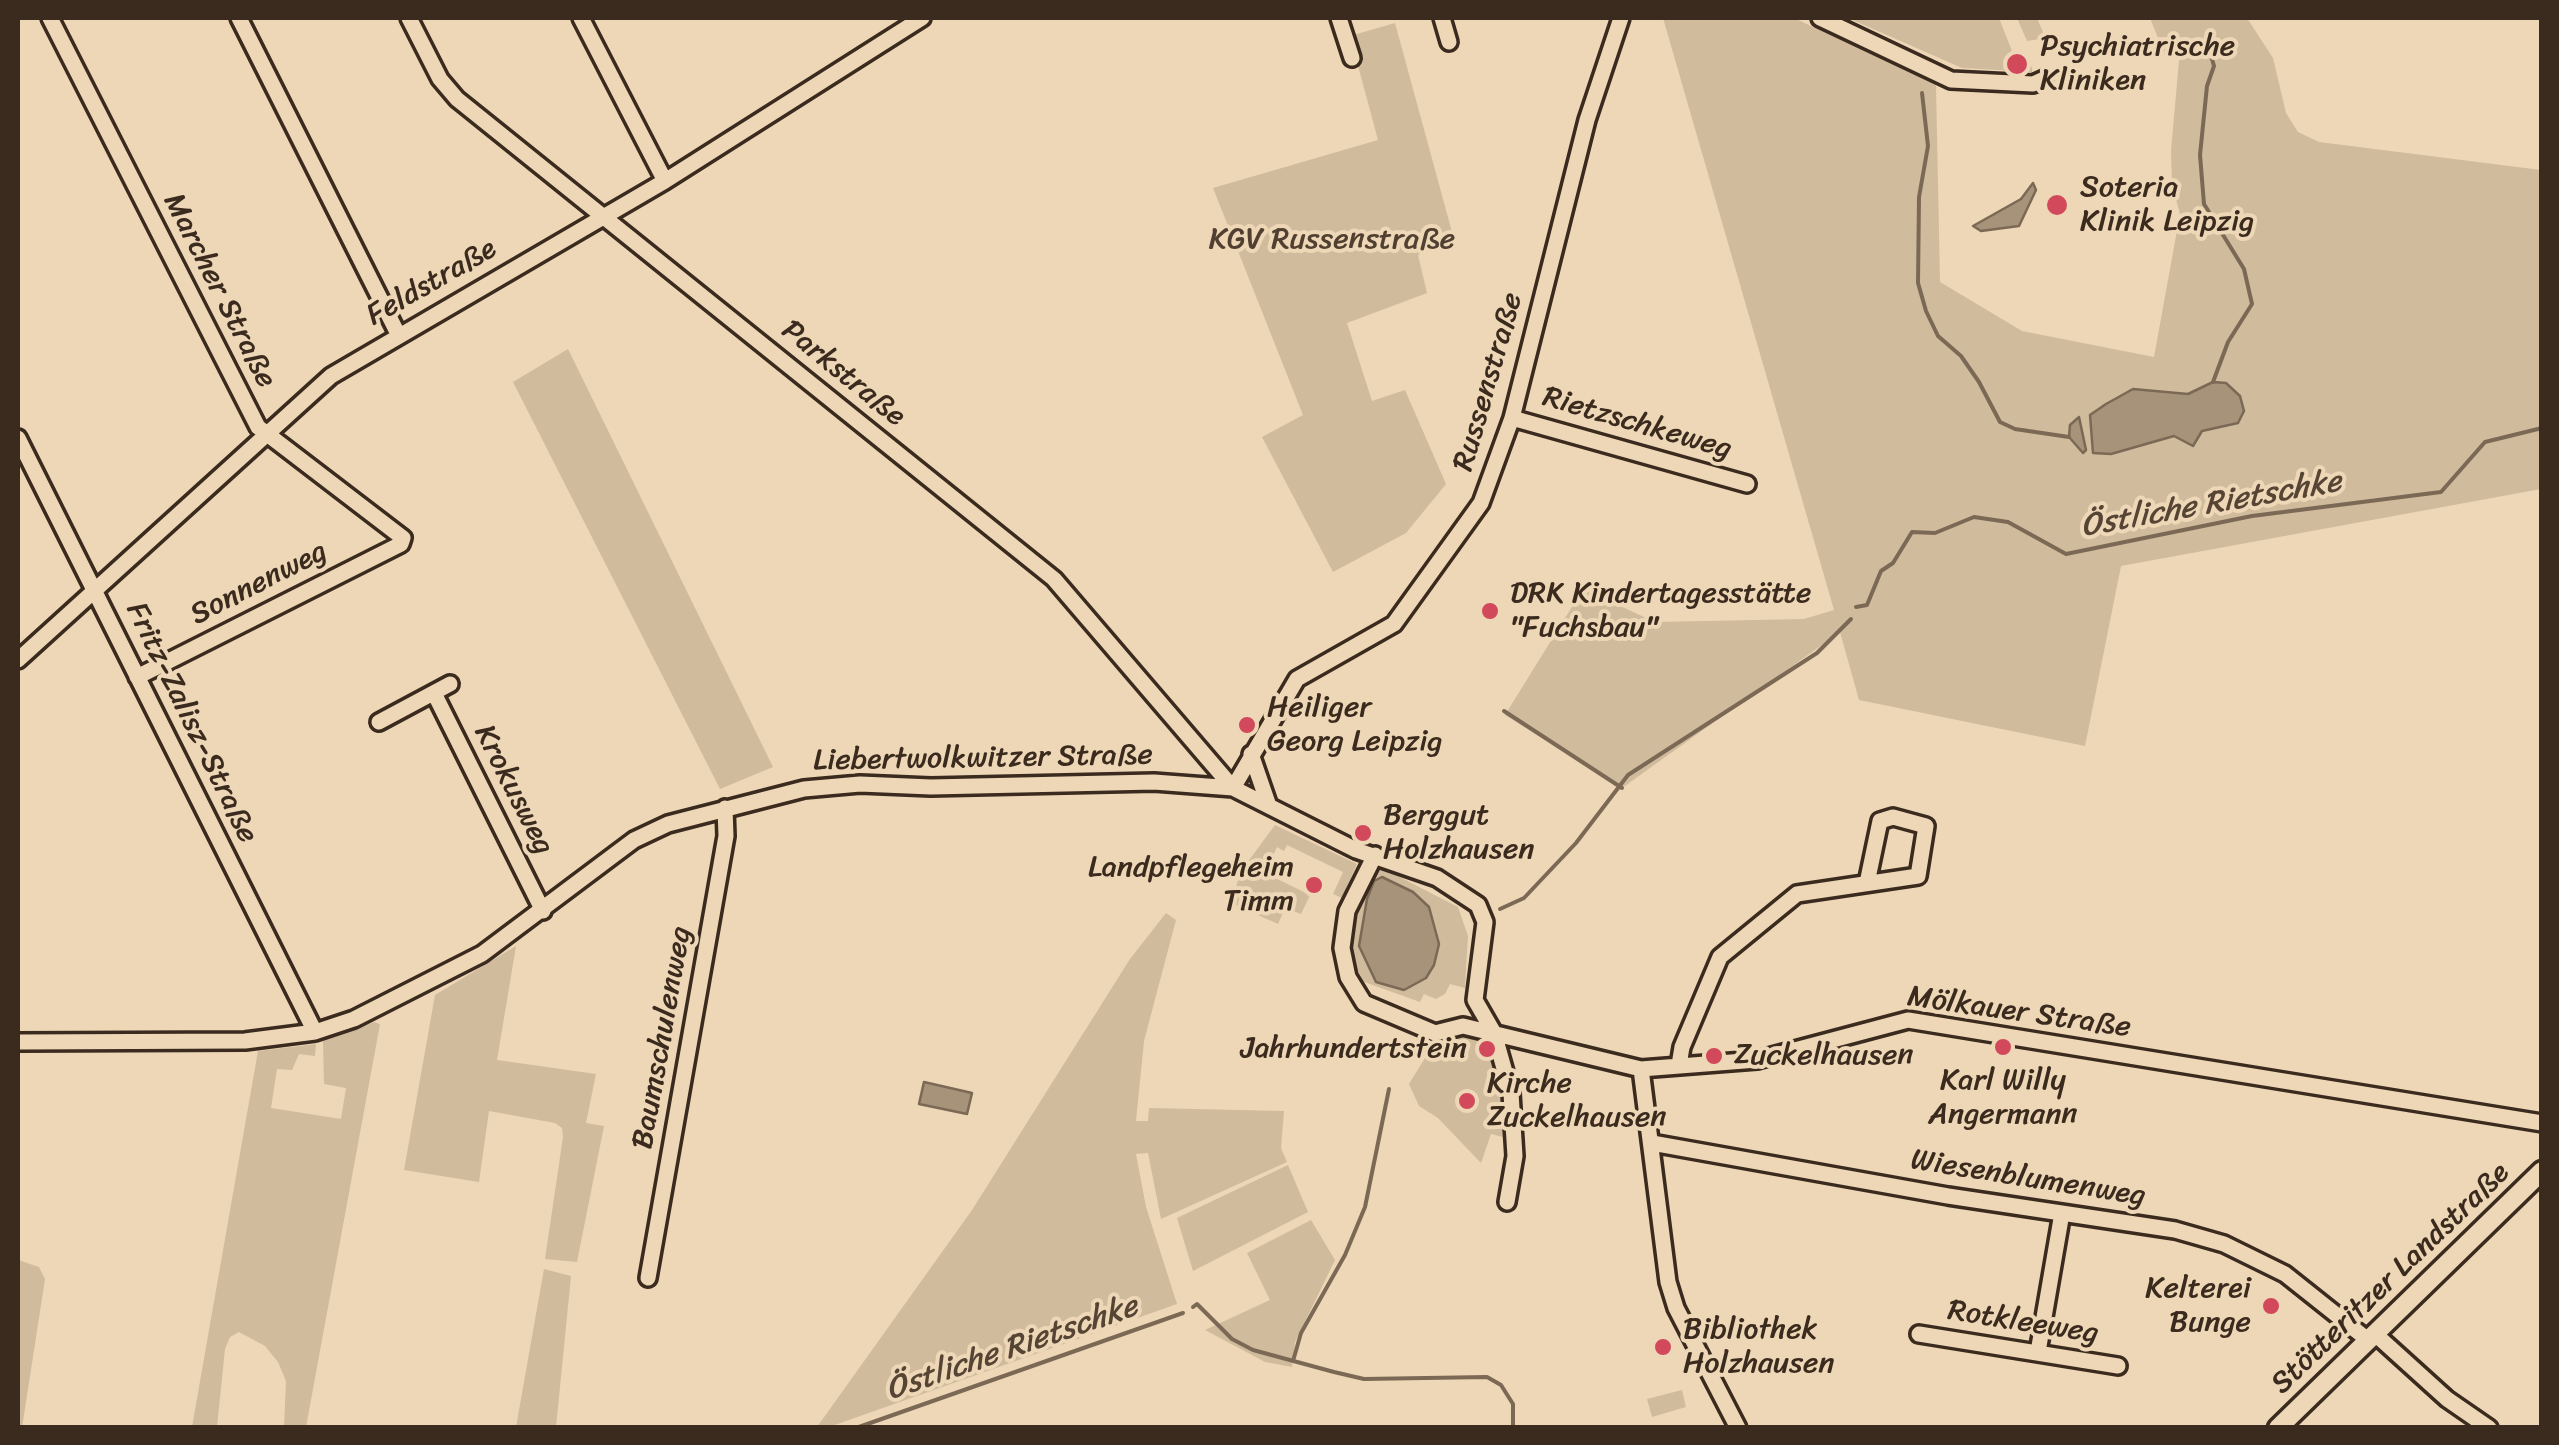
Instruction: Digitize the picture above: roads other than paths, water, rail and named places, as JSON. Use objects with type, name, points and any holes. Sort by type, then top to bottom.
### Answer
[{"type":"main road","name":"Stötteritzer Landstraße","points":[[2278,1428],[2542,1171]]},
{"type":"street","name":"Marcher Straße","points":[[50,18],[258,427],[403,538]]},
{"type":"street","points":[[239,18],[398,334]]},
{"type":"street","name":"Parkstraße","points":[[409,18],[448,90],[1054,580],[1233,788]]},
{"type":"street","points":[[581,18],[665,181]]},
{"type":"street","name":"Feldstraße","points":[[18,660],[330,376],[665,181],[922,18]]},
{"type":"street","points":[[1339,18],[1352,58]]},
{"type":"street","points":[[1442,18],[1449,42]]},
{"type":"street","name":"Russenstraße","points":[[1233,788],[1298,679],[1326,658],[1380,636],[1400,616],[1481,504],[1512,418],[1587,120],[1622,18]]},
{"type":"street","points":[[1820,18],[1951,80],[2032,84],[2044,80]]},
{"type":"street","name":"Rietzschkeweg","points":[[1512,418],[1747,484]]},
{"type":"street","name":"Fritz-Zalisz-Straße","points":[[18,438],[315,1032]]},
{"type":"street","name":"Sonnenweg","points":[[138,676],[400,544],[403,538]]},
{"type":"street","points":[[379,722],[450,684]]},
{"type":"street","name":"Krokusweg","points":[[434,694],[543,911]]},
{"type":"street","points":[[1250,754],[1270,807]]},
{"type":"street","name":"Liebertwolkwitzer Straße","points":[[18,1042],[245,1041],[315,1032],[354,1019],[449,972],[543,911],[634,840],[725,808],[804,789],[860,784],[931,787],[1154,782],[1233,788]]},
{"type":"street","points":[[1233,788],[1375,855],[1438,878],[1480,908],[1485,922],[1476,1000],[1494,1033],[1511,1094],[1514,1127],[1508,1202]]},
{"type":"street","name":"Baumschulenweg","points":[[648,1278],[726,836],[725,808]]},
{"type":"street","points":[[1679,1065],[1682,1046],[1720,957],[1797,894],[1918,876],[1926,826],[1893,818],[1880,821],[1867,883]]},
{"type":"street","name":"Mölkauer Straße","points":[[1375,855],[1346,911],[1342,948],[1348,977],[1364,1004],[1435,1033],[1463,1026],[1641,1069],[1757,1060],[1908,1020],[2542,1124]]},
{"type":"street","points":[[1641,1069],[1668,1282],[1676,1308],[1738,1428]]},
{"type":"street","name":"Wiesenblumenweg","points":[[1652,1143],[2175,1230],[2254,1256],[2371,1336],[2484,1426]]},
{"type":"street","points":[[2038,1352],[2062,1213]]},
{"type":"street","name":"Rotkleeweg","points":[[1919,1334],[2118,1366]]},
{"type":"waterway","points":[[2208,45],[2214,66],[2207,86],[2200,155],[2204,204],[2244,269],[2252,304],[2228,342],[2213,382]]},
{"type":"waterway","points":[[1922,93],[1928,146],[1919,197],[1918,283],[1926,311],[1938,336],[1961,356],[1979,382],[2000,422],[2015,429],[2069,437]]},
{"type":"waterway","name":"Östliche Rietschke","points":[[1856,607],[1867,605],[1881,571],[1893,563],[1912,532],[1935,533],[1974,517],[2008,522],[2066,554],[2252,516],[2441,492],[2485,442],[2542,428]]},
{"type":"waterway","name":"Östliche Rietschke","points":[[1500,909],[1524,898],[1576,843],[1628,775],[1817,653],[1851,619]]},
{"type":"waterway","points":[[1504,711],[1622,788]]},
{"type":"waterway","name":"Östliche Rietschke","points":[[1293,1361],[1301,1333],[1345,1255],[1365,1207],[1389,1089]]},
{"type":"waterway","points":[[1193,1307],[1197,1304],[1232,1339],[1253,1350],[1334,1372],[1364,1379],[1487,1377],[1501,1385],[1513,1404],[1513,1428]]},
{"type":"waterway","name":"Östliche Rietschke","points":[[856,1428],[1183,1313]]},
{"type":"place","name":"Psychiatrische Kliniken","points":[[2017,64]]},
{"type":"place","name":"Soteria Klinik Leipzig","points":[[2057,205]]},
{"type":"place","name":"DRK Kindertagesstätte \"Fuchsbau\"","points":[[1490,611]]},
{"type":"place","name":"Heiliger Georg Leipzig","points":[[1247,725]]},
{"type":"place","name":"Berggut Holzhausen","points":[[1363,833]]},
{"type":"place","name":"Landpflegeheim Timm","points":[[1314,885]]},
{"type":"place","name":"Karl Willy Angermann","points":[[2003,1047]]},
{"type":"place","name":"Jahrhundertstein","points":[[1487,1049]]},
{"type":"place","name":"Zuckelhausen","points":[[1714,1056]]},
{"type":"place","name":"Kirche Zuckelhausen","points":[[1467,1101]]},
{"type":"place","name":"Kelterei Bunge","points":[[2271,1306]]},
{"type":"place","name":"Bibliothek Holzhausen","points":[[1663,1347]]},
{"type":"park label","name":"KGV Russenstraße","points":[[1332,240]]}]
